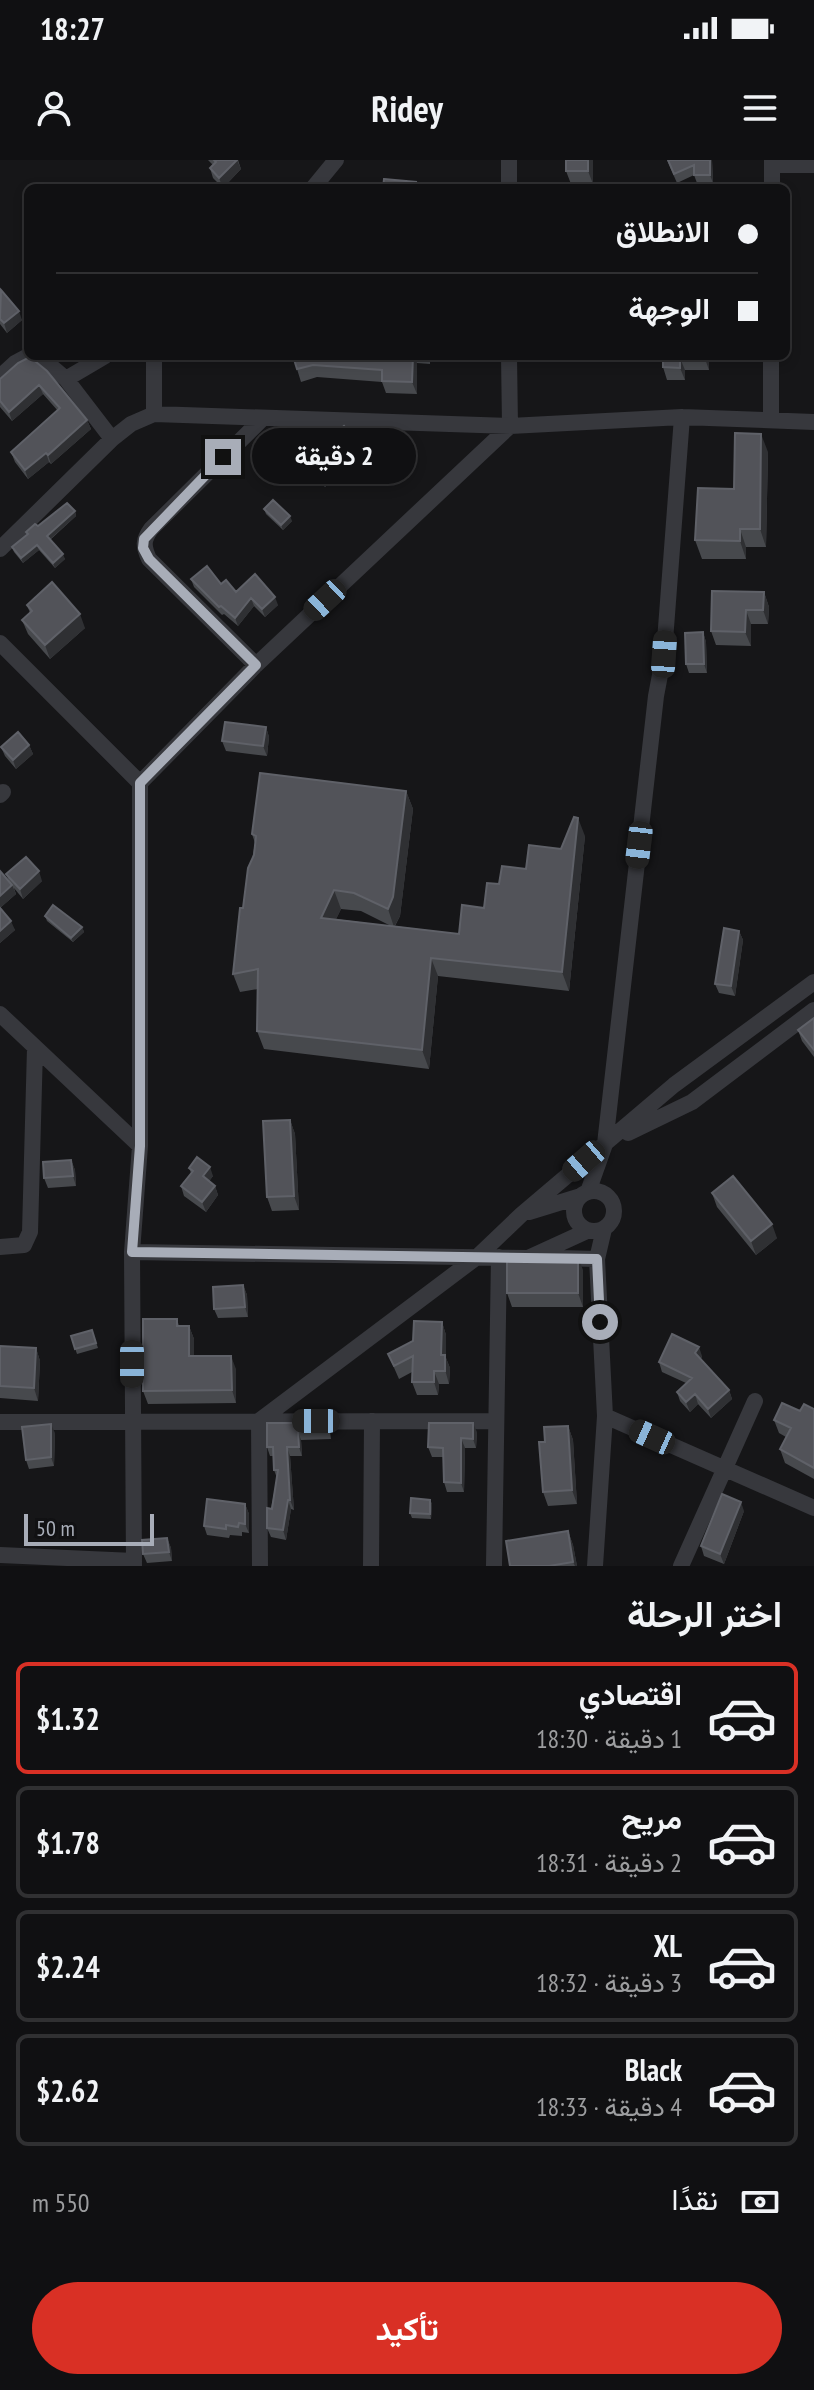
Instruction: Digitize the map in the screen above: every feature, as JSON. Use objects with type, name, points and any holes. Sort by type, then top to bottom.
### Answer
[{"type":"street","points":[[509,160],[509,184]]},
{"type":"street","points":[[772,184],[772,162],[814,165]]},
{"type":"street","points":[[316,184],[333,165]]},
{"type":"street","points":[[0,377],[24,358]]},
{"type":"street","points":[[44,360],[66,379],[112,439]]},
{"type":"street","points":[[66,379],[98,360]]},
{"type":"street","points":[[154,360],[154,414]]},
{"type":"street","points":[[0,1555],[134,1563],[132,1252],[140,1146],[140,783],[256,665],[510,426],[509,360]]},
{"type":"street","points":[[771,360],[771,420]]},
{"type":"street","points":[[0,549],[112,439],[131,424],[154,414],[510,426],[682,417],[814,422]]},
{"type":"street","points":[[596,1230],[580,1226],[574,1211],[585,1194],[605,1144],[656,696],[664,654],[682,417]]},
{"type":"street","points":[[256,665],[149,559],[143,548],[144,539],[151,529],[263,418]]},
{"type":"street","points":[[0,643],[140,783]]},
{"type":"street","points":[[259,1421],[477,1257],[522,1214],[674,1085],[814,982]]},
{"type":"street","points":[[605,1144],[692,1102],[814,1010]]},
{"type":"street","points":[[0,1014],[140,1146]]},
{"type":"street","points":[[0,1247],[24,1245],[30,1232],[35,1048]]},
{"type":"street","points":[[522,1214],[585,1194],[605,1194],[614,1207],[610,1224],[528,1258]]},
{"type":"street","points":[[595,1566],[605,1416],[596,1230]]},
{"type":"street","points":[[132,1252],[597,1259]]},
{"type":"street","points":[[494,1566],[499,1257]]},
{"type":"street","points":[[681,1566],[755,1401]]},
{"type":"street","points":[[605,1416],[814,1508]]},
{"type":"street","points":[[259,1421],[260,1566]]},
{"type":"street","points":[[371,1566],[372,1421]]},
{"type":"street","points":[[0,1422],[495,1421]]},
{"type":"building","points":[[214,160],[237,160],[219,178],[210,168],[216,162]]},
{"type":"building","points":[[566,160],[588,160],[588,171],[566,171]]},
{"type":"building","points":[[668,160],[710,160],[710,175],[694,175],[694,165],[674,174]]},
{"type":"building","points":[[384,179],[416,182],[416,184],[383,184]]},
{"type":"building","points":[[1,290],[19,311],[4,323],[0,319]]},
{"type":"building","points":[[34,360],[47,371],[87,420],[48,455],[46,453],[25,470],[11,452],[60,408],[39,385],[9,412],[0,401],[0,379],[18,363]]},
{"type":"building","points":[[294,360],[413,360],[412,382],[382,381],[382,370],[313,365],[297,369]]},
{"type":"building","points":[[663,360],[680,360],[680,368],[663,367]]},
{"type":"building","points":[[344,426],[361,445],[322,479],[288,443],[302,430],[319,448]]},
{"type":"building","points":[[735,433],[761,434],[760,529],[740,529],[740,541],[695,540],[698,488],[734,489]]},
{"type":"building","points":[[273,500],[290,516],[281,525],[264,509]]},
{"type":"building","points":[[67,503],[75,511],[47,536],[63,554],[53,563],[37,545],[21,558],[12,547],[35,524],[38,526]]},
{"type":"building","points":[[207,566],[221,584],[226,580],[236,592],[255,574],[275,597],[262,609],[251,598],[235,618],[191,579]]},
{"type":"building","points":[[52,582],[80,614],[45,645],[22,620],[32,611],[27,605]]},
{"type":"building","points":[[712,591],[764,592],[763,610],[746,610],[745,632],[711,631]]},
{"type":"building","points":[[703,632],[704,664],[686,664],[685,633]]},
{"type":"building","points":[[225,722],[266,727],[263,746],[222,741]]},
{"type":"building","points":[[18,732],[29,745],[13,760],[1,747]]},
{"type":"building","points":[[260,773],[406,791],[393,897],[388,909],[354,893],[334,890],[321,918],[459,934],[462,905],[484,908],[487,883],[499,884],[502,866],[526,869],[529,845],[561,849],[574,817],[578,818],[562,972],[431,958],[422,1050],[257,1031],[258,969],[233,974],[240,908],[243,908],[248,868],[254,855],[256,836],[252,834]]},
{"type":"building","points":[[26,857],[39,871],[20,889],[6,874]]},
{"type":"building","points":[[0,871],[12,885],[0,896]]},
{"type":"building","points":[[53,905],[82,927],[71,938],[45,916]]},
{"type":"building","points":[[0,908],[11,921],[0,931]]},
{"type":"building","points":[[724,928],[739,931],[731,986],[715,984]]},
{"type":"building","points":[[814,1018],[814,1050],[798,1030]]},
{"type":"building","points":[[290,1120],[294,1196],[267,1197],[263,1121]]},
{"type":"building","points":[[197,1157],[210,1167],[203,1176],[215,1186],[202,1202],[181,1186],[193,1171],[189,1168]]},
{"type":"building","points":[[71,1160],[73,1176],[44,1178],[43,1162]]},
{"type":"building","points":[[733,1176],[772,1224],[751,1241],[712,1193]]},
{"type":"building","points":[[507,1255],[578,1256],[578,1293],[507,1293]]},
{"type":"building","points":[[243,1285],[245,1307],[214,1309],[213,1287]]},
{"type":"building","points":[[143,1319],[177,1319],[177,1326],[189,1326],[189,1356],[231,1356],[232,1390],[143,1391]]},
{"type":"building","points":[[414,1321],[442,1322],[441,1355],[445,1355],[445,1371],[434,1371],[434,1382],[412,1382],[413,1356],[394,1366],[388,1354],[413,1341]]},
{"type":"building","points":[[92,1330],[96,1343],[75,1349],[71,1336]]},
{"type":"building","points":[[672,1334],[699,1347],[695,1353],[729,1390],[708,1409],[695,1394],[686,1402],[677,1392],[692,1378],[659,1362]]},
{"type":"building","points":[[0,1346],[36,1348],[34,1388],[0,1386]]},
{"type":"building","points":[[782,1403],[800,1411],[804,1404],[814,1409],[814,1468],[780,1449],[791,1428],[774,1420]]},
{"type":"building","points":[[267,1423],[327,1423],[328,1429],[298,1431],[299,1447],[287,1447],[290,1500],[283,1530],[267,1528],[267,1508],[272,1509],[278,1470],[274,1470],[273,1447],[267,1447]]},
{"type":"building","points":[[429,1423],[473,1423],[473,1439],[461,1438],[461,1483],[444,1482],[443,1448],[428,1447]]},
{"type":"building","points":[[51,1424],[51,1457],[26,1460],[22,1427]]},
{"type":"building","points":[[568,1426],[572,1490],[543,1492],[539,1442],[545,1442],[544,1427]]},
{"type":"building","points":[[722,1494],[741,1502],[720,1554],[701,1546]]},
{"type":"building","points":[[411,1498],[430,1500],[430,1514],[410,1513]]},
{"type":"building","points":[[207,1499],[245,1504],[245,1524],[239,1523],[238,1527],[226,1525],[226,1529],[204,1526]]},
{"type":"building","points":[[568,1531],[573,1562],[549,1566],[510,1566],[506,1541]]},
{"type":"building","points":[[167,1538],[169,1552],[143,1554],[142,1540]]},
{"type":"route","points":[[223,457],[144,539],[143,548],[149,559],[256,665],[140,783],[140,1146],[132,1252],[597,1259],[600,1322]]}]
